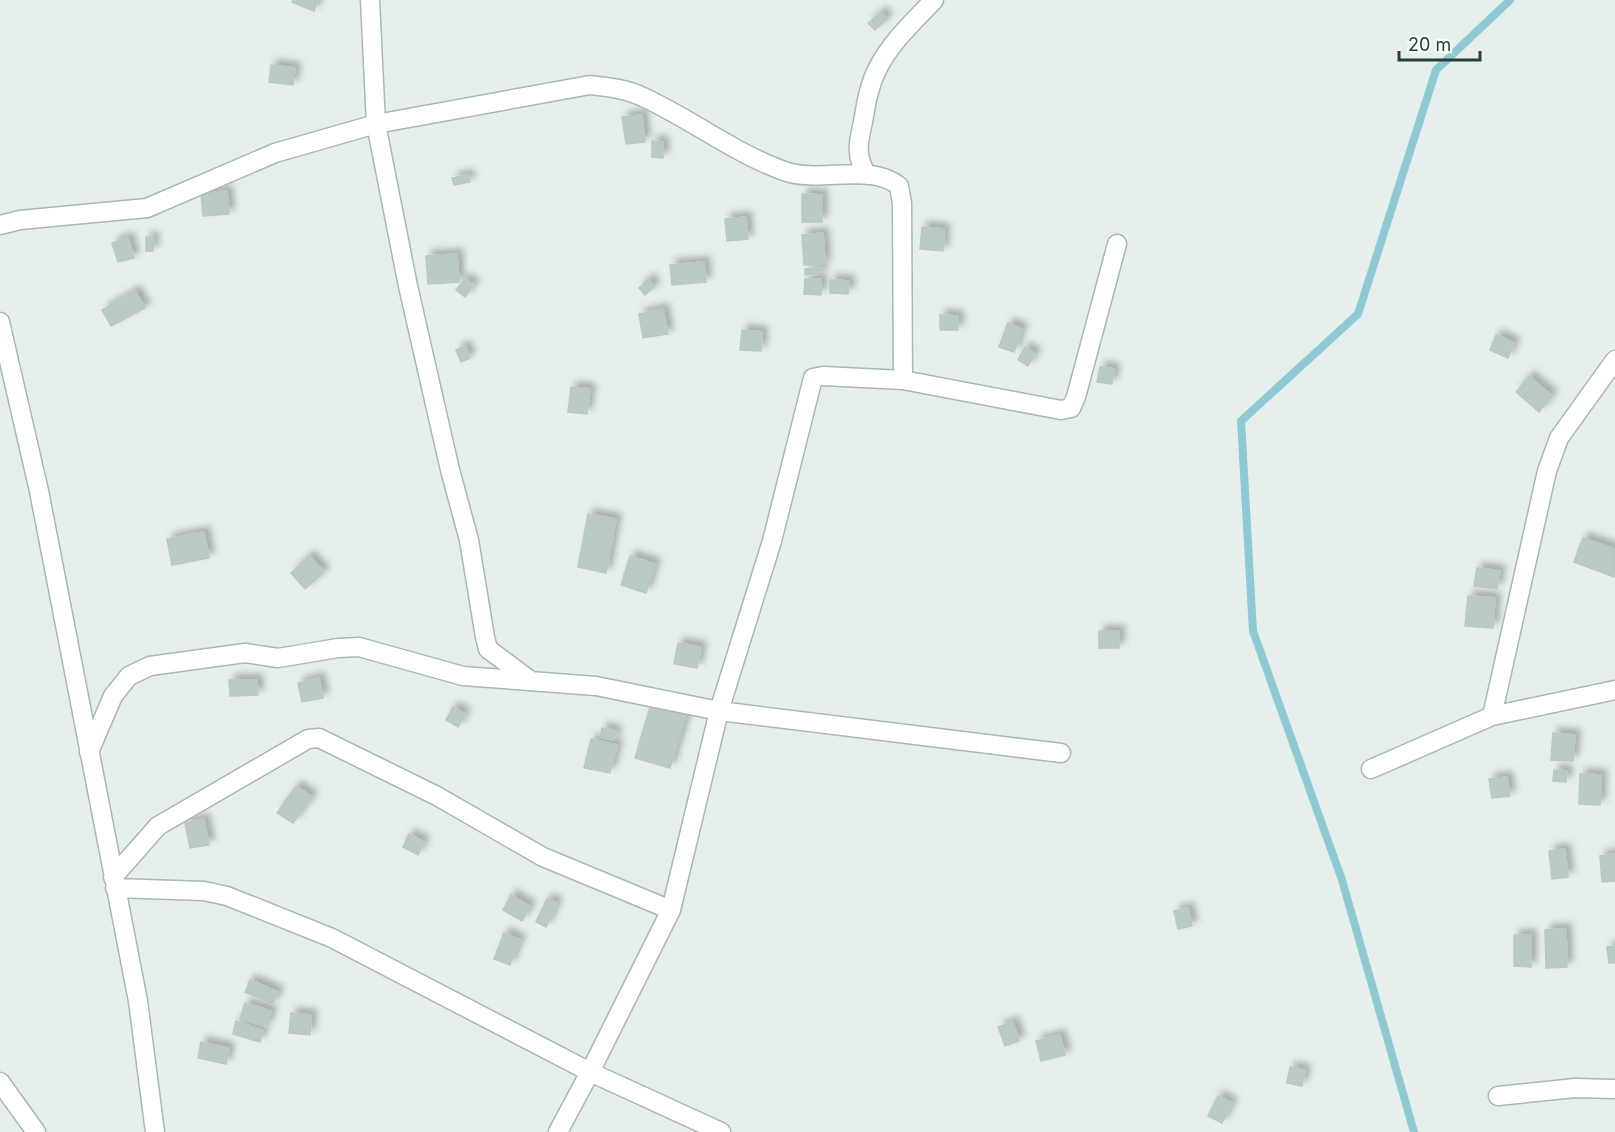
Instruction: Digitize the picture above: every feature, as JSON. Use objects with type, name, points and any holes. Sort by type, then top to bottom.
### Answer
[{"type":"street","points":[[370,0],[376,124],[408,286],[450,470],[469,540],[485,637],[488,649],[532,681]]},
{"type":"street","points":[[867,175],[860,162],[858,148],[868,93],[877,69],[890,49],[934,0]]},
{"type":"street","points":[[0,225],[20,220],[147,208],[275,153],[376,124],[590,85],[617,88],[642,96],[756,159],[786,172],[806,176],[867,175],[891,179],[899,186],[901,195],[903,380]]},
{"type":"street","points":[[558,1132],[671,910],[719,711],[772,541],[813,378],[823,376],[903,380],[1061,410],[1071,408],[1076,397],[1117,244]]},
{"type":"street","points":[[0,322],[39,491],[138,1001],[154,1132]]},
{"type":"street","points":[[1492,716],[1547,471],[1559,438],[1615,360]]},
{"type":"street","points":[[89,753],[113,696],[129,676],[150,666],[245,653],[278,658],[338,648],[359,647],[463,676],[596,686],[719,711],[1061,753]]},
{"type":"street","points":[[1371,769],[1492,716],[1615,690]]},
{"type":"street","points":[[114,882],[158,826],[308,739],[319,738],[437,796],[543,856],[671,910]]},
{"type":"street","points":[[114,882],[204,891],[227,896],[332,938],[590,1072],[721,1132]]},
{"type":"street","points":[[0,1082],[36,1132]]},
{"type":"street","points":[[1498,1096],[1575,1088],[1615,1089]]},
{"type":"building","points":[[293,0],[318,0],[314,11],[292,2]]},
{"type":"building","points":[[881,12],[887,19],[875,30],[868,23]]},
{"type":"building","points":[[271,65],[295,68],[293,85],[269,82]]},
{"type":"building","points":[[642,115],[645,142],[626,144],[622,117]]},
{"type":"building","points":[[652,141],[663,142],[663,158],[652,157]]},
{"type":"building","points":[[468,175],[470,182],[454,185],[452,178]]},
{"type":"building","points":[[227,191],[229,214],[203,216],[201,193]]},
{"type":"building","points":[[802,194],[822,195],[822,222],[802,222]]},
{"type":"building","points":[[746,217],[748,239],[727,241],[725,219]]},
{"type":"building","points":[[922,227],[944,229],[943,251],[920,249]]},
{"type":"building","points":[[823,233],[825,264],[804,265],[802,235]]},
{"type":"building","points":[[146,237],[153,237],[153,251],[146,251]]},
{"type":"building","points":[[128,238],[134,258],[118,262],[112,243]]},
{"type":"building","points":[[457,254],[459,282],[428,284],[426,256]]},
{"type":"building","points":[[704,262],[706,282],[672,285],[670,265]]},
{"type":"building","points":[[822,268],[822,274],[805,275],[805,269]]},
{"type":"building","points":[[465,279],[474,285],[465,297],[456,290]]},
{"type":"building","points":[[648,279],[655,286],[645,295],[639,288]]},
{"type":"building","points":[[805,279],[821,279],[821,295],[804,294]]},
{"type":"building","points":[[830,280],[849,281],[848,294],[830,293]]},
{"type":"building","points":[[135,291],[145,308],[111,326],[102,310]]},
{"type":"building","points":[[663,309],[668,334],[643,338],[639,314]]},
{"type":"building","points":[[940,315],[958,316],[958,330],[940,330]]},
{"type":"building","points":[[1008,323],[1022,329],[1014,352],[999,347]]},
{"type":"building","points":[[742,330],[762,332],[761,351],[740,350]]},
{"type":"building","points":[[1496,335],[1514,343],[1508,358],[1490,350]]},
{"type":"building","points":[[465,346],[470,358],[461,362],[456,350]]},
{"type":"building","points":[[1025,347],[1035,354],[1028,366],[1018,360]]},
{"type":"building","points":[[1100,367],[1114,369],[1112,384],[1097,382]]},
{"type":"building","points":[[1529,376],[1552,396],[1539,412],[1516,392]]},
{"type":"building","points":[[571,387],[590,389],[587,414],[568,412]]},
{"type":"building","points":[[588,514],[616,519],[606,573],[578,567]]},
{"type":"building","points":[[204,532],[209,558],[172,565],[167,539]]},
{"type":"building","points":[[1583,538],[1615,549],[1614,577],[1574,562]]},
{"type":"building","points":[[309,556],[324,572],[305,589],[291,573]]},
{"type":"building","points":[[630,556],[655,564],[646,593],[621,585]]},
{"type":"building","points":[[1477,568],[1500,571],[1497,589],[1474,586]]},
{"type":"building","points":[[1468,596],[1495,598],[1493,628],[1465,626]]},
{"type":"building","points":[[1099,631],[1119,631],[1119,648],[1099,648]]},
{"type":"building","points":[[678,643],[701,647],[697,668],[674,664]]},
{"type":"building","points":[[319,678],[323,698],[302,702],[298,683]]},
{"type":"building","points":[[229,680],[257,680],[258,695],[230,696]]},
{"type":"building","points":[[651,704],[686,714],[670,768],[635,758]]},
{"type":"building","points":[[453,707],[465,714],[458,727],[446,720]]},
{"type":"building","points":[[602,728],[616,731],[614,740],[600,737]]},
{"type":"building","points":[[1553,733],[1575,735],[1573,761],[1551,760]]},
{"type":"building","points":[[591,739],[617,745],[610,773],[584,768]]},
{"type":"building","points":[[1554,770],[1567,771],[1566,782],[1553,781]]},
{"type":"building","points":[[1580,774],[1601,775],[1600,805],[1579,804]]},
{"type":"building","points":[[1507,777],[1510,796],[1492,798],[1489,779]]},
{"type":"building","points":[[296,786],[312,797],[293,823],[277,813]]},
{"type":"building","points":[[204,819],[209,845],[190,848],[185,823]]},
{"type":"building","points":[[409,834],[424,842],[418,855],[403,847]]},
{"type":"building","points":[[1565,849],[1568,877],[1552,879],[1549,851]]},
{"type":"building","points":[[1615,854],[1615,881],[1602,882],[1600,856]]},
{"type":"building","points":[[511,895],[530,907],[522,921],[503,910]]},
{"type":"building","points":[[547,899],[557,903],[546,927],[536,922]]},
{"type":"building","points":[[1188,908],[1192,926],[1178,929],[1174,911]]},
{"type":"building","points":[[1566,929],[1567,967],[1546,968],[1545,930]]},
{"type":"building","points":[[504,933],[520,940],[510,965],[494,959]]},
{"type":"building","points":[[1514,935],[1531,935],[1531,967],[1514,966]]},
{"type":"building","points":[[1615,946],[1615,963],[1609,963],[1607,947]]},
{"type":"building","points":[[250,980],[278,992],[273,1004],[245,992]]},
{"type":"building","points":[[245,1003],[271,1011],[267,1027],[240,1019]]},
{"type":"building","points":[[291,1013],[311,1015],[310,1035],[289,1033]]},
{"type":"building","points":[[236,1021],[263,1030],[260,1042],[233,1034]]},
{"type":"building","points":[[1013,1022],[1019,1041],[1005,1046],[998,1027]]},
{"type":"building","points":[[1060,1035],[1065,1055],[1041,1061],[1036,1041]]},
{"type":"building","points":[[201,1042],[229,1048],[226,1064],[198,1058]]},
{"type":"building","points":[[1290,1067],[1305,1070],[1302,1086],[1287,1083]]},
{"type":"building","points":[[1218,1096],[1232,1103],[1222,1123],[1208,1116]]},
{"type":"waterway","points":[[1414,1132],[1342,880],[1253,631],[1241,421],[1358,314],[1436,70],[1510,0]]}]
